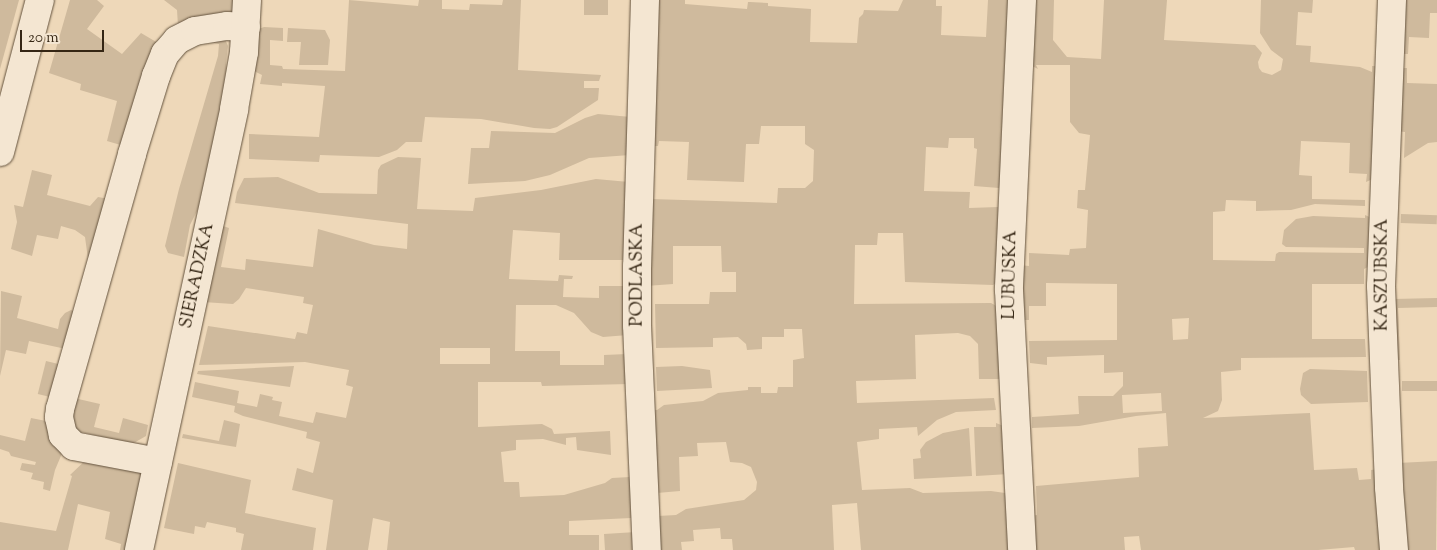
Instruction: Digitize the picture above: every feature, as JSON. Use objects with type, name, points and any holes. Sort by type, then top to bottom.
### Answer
[{"type":"street","points":[[0,152],[40,0]]},
{"type":"street","name":"SIERADZKA","points":[[139,550],[234,108],[246,27],[247,0]]},
{"type":"street","name":"PODLASKA","points":[[645,0],[637,267],[642,466],[647,550]]},
{"type":"street","name":"LUBUSKA","points":[[1022,0],[1009,290],[1022,550]]},
{"type":"street","name":"KASZUBSKA","points":[[1392,0],[1381,293],[1389,500],[1394,550]]},
{"type":"street","points":[[158,462],[74,446],[63,435],[59,417],[60,409],[135,145],[156,76],[165,54],[177,40],[195,31],[227,26],[246,27]]},
{"type":"shaded area","points":[[0,0],[19,0],[0,69]]},
{"type":"shaded area","points":[[70,0],[97,0],[104,6],[87,29],[122,54],[141,33],[158,43],[124,146],[107,141],[117,101],[80,90],[81,84],[49,73]]},
{"type":"shaded area","points":[[164,0],[236,0],[235,13],[178,26],[177,10]]},
{"type":"shaded area","points":[[349,0],[418,6],[419,0],[442,0],[442,9],[469,10],[470,4],[502,5],[503,0],[521,0],[518,70],[601,75],[599,81],[584,81],[584,88],[599,88],[598,100],[557,127],[550,129],[481,119],[425,117],[422,142],[406,142],[397,150],[379,157],[320,155],[319,162],[249,159],[249,134],[319,137],[325,86],[282,83],[282,86],[260,84],[262,75],[252,70],[256,30],[264,27],[283,28],[283,41],[270,40],[270,65],[282,66],[283,69],[345,71]]},
{"type":"shaded area","points":[[584,0],[608,0],[608,15],[584,15]]},
{"type":"shaded area","points":[[654,0],[685,0],[685,4],[747,9],[748,2],[750,2],[768,3],[768,6],[811,9],[810,42],[857,43],[859,18],[864,10],[898,11],[903,0],[936,0],[936,6],[942,6],[941,35],[986,37],[988,0],[1013,0],[1004,183],[999,188],[974,186],[977,149],[974,148],[974,138],[949,138],[948,148],[926,147],[924,191],[970,192],[969,208],[998,207],[1003,212],[1000,280],[993,285],[905,282],[903,233],[878,233],[877,245],[855,245],[854,304],[991,303],[1000,308],[1003,375],[999,379],[979,379],[978,344],[970,336],[958,333],[915,335],[916,379],[856,381],[857,403],[994,398],[996,410],[956,412],[937,420],[918,436],[917,427],[879,429],[879,439],[857,442],[862,490],[910,488],[923,493],[991,491],[1005,493],[1010,497],[1013,550],[861,550],[857,503],[832,505],[834,550],[733,550],[732,539],[721,539],[720,528],[693,530],[694,541],[681,542],[682,550],[657,550],[658,516],[676,515],[686,509],[744,500],[756,490],[757,482],[751,467],[742,463],[730,462],[726,442],[697,443],[698,456],[679,457],[680,491],[657,493],[650,410],[657,410],[664,405],[703,401],[718,393],[748,390],[748,387],[761,387],[761,393],[777,393],[778,387],[793,387],[793,360],[804,358],[802,329],[784,329],[784,337],[762,337],[762,349],[747,350],[746,344],[738,337],[713,338],[713,347],[656,348],[655,304],[709,304],[710,292],[736,292],[736,272],[722,272],[721,246],[673,246],[673,284],[646,286],[651,199],[777,203],[778,188],[805,188],[813,181],[814,150],[805,144],[805,126],[761,126],[759,144],[746,144],[744,182],[687,180],[689,142],[659,141],[658,146],[654,146]]},
{"type":"shaded area","points":[[1031,0],[1054,0],[1053,40],[1067,57],[1101,59],[1104,0],[1167,0],[1164,40],[1255,45],[1262,53],[1258,62],[1259,68],[1262,72],[1272,75],[1281,70],[1283,59],[1271,50],[1260,33],[1261,0],[1313,0],[1312,13],[1298,12],[1296,45],[1311,46],[1310,62],[1360,67],[1372,72],[1372,66],[1375,66],[1380,70],[1375,178],[1366,182],[1367,174],[1349,173],[1350,143],[1301,141],[1299,175],[1312,176],[1312,199],[1365,200],[1365,206],[1315,204],[1291,210],[1256,211],[1256,201],[1226,200],[1225,211],[1213,212],[1213,260],[1275,261],[1276,254],[1279,252],[1364,253],[1364,248],[1286,247],[1282,244],[1284,230],[1296,219],[1313,216],[1365,218],[1365,215],[1374,219],[1372,265],[1364,269],[1364,284],[1312,284],[1312,339],[1365,339],[1366,357],[1241,358],[1241,370],[1221,372],[1222,400],[1218,411],[1203,418],[1310,413],[1314,470],[1357,468],[1359,480],[1371,479],[1371,470],[1379,469],[1384,550],[1355,550],[1354,547],[1318,550],[1141,550],[1139,536],[1124,537],[1125,550],[1032,550],[1030,516],[1037,515],[1036,486],[1139,477],[1138,448],[1168,446],[1166,413],[1079,426],[1032,428],[1032,417],[1079,414],[1078,396],[1113,396],[1123,386],[1123,372],[1104,373],[1104,355],[1047,357],[1047,365],[1030,363],[1029,341],[1117,340],[1117,284],[1046,283],[1046,306],[1029,306],[1029,320],[1024,320],[1020,265],[1029,266],[1029,253],[1069,255],[1070,249],[1086,248],[1088,210],[1077,208],[1078,190],[1085,190],[1090,135],[1079,133],[1070,122],[1070,65],[1036,65],[1038,69],[1028,64]],"holes":[[[1189,318],[1188,339],[1173,340],[1172,319]],[[1161,393],[1162,411],[1123,413],[1122,395]]]},
{"type":"shaded area","points":[[1402,0],[1437,0],[1437,13],[1430,13],[1429,38],[1409,37],[1408,54],[1404,54],[1400,50]]},
{"type":"shaded area","points":[[288,28],[325,30],[330,40],[328,65],[299,65],[301,42],[287,42]]},
{"type":"shaded area","points":[[225,39],[228,46],[226,63],[228,79],[200,205],[190,225],[184,257],[168,253],[165,246],[179,189],[218,56],[219,44],[210,42]]},
{"type":"shaded area","points":[[1407,68],[1407,83],[1437,84],[1437,142],[1428,143],[1404,158],[1405,132],[1396,131],[1399,71]]},
{"type":"shaded area","points":[[598,114],[631,117],[630,155],[589,158],[550,175],[525,181],[468,184],[471,148],[489,148],[491,131],[555,133],[585,118]]},
{"type":"shaded area","points":[[398,157],[421,158],[417,209],[473,211],[475,198],[541,190],[596,179],[629,182],[627,260],[559,260],[560,233],[513,230],[509,279],[558,281],[559,275],[573,276],[572,279],[564,279],[563,297],[599,298],[599,286],[623,286],[627,288],[628,335],[603,337],[591,332],[574,313],[556,305],[516,305],[515,351],[560,351],[560,365],[604,365],[604,355],[627,354],[630,384],[542,386],[541,382],[478,382],[478,427],[542,424],[552,429],[554,434],[610,431],[611,455],[577,450],[576,437],[566,438],[566,445],[543,439],[516,440],[516,450],[501,452],[504,482],[519,482],[520,497],[564,495],[605,483],[612,478],[630,477],[634,480],[635,516],[631,518],[569,521],[569,535],[599,535],[599,550],[387,550],[390,522],[373,518],[368,550],[326,550],[333,500],[292,490],[297,468],[313,473],[320,442],[306,438],[307,432],[243,416],[234,412],[235,406],[192,397],[195,382],[239,391],[237,403],[257,407],[260,394],[273,397],[272,400],[282,402],[279,416],[313,423],[316,412],[346,418],[353,387],[346,385],[349,370],[305,362],[199,365],[208,326],[295,339],[297,332],[307,334],[313,305],[303,303],[304,297],[246,288],[239,299],[233,304],[203,302],[220,225],[229,228],[221,267],[245,270],[246,259],[313,267],[318,229],[374,245],[407,249],[408,224],[235,203],[237,192],[244,178],[278,177],[319,193],[377,194],[378,170],[381,165]],"holes":[[[440,348],[490,348],[490,364],[440,364]]]},
{"type":"shaded area","points":[[32,170],[52,175],[47,195],[90,206],[98,197],[109,199],[88,259],[85,237],[75,230],[61,226],[58,239],[37,235],[32,256],[11,249],[17,222],[14,205],[23,207]]},
{"type":"shaded area","points":[[1401,214],[1437,215],[1437,224],[1401,223]]},
{"type":"shaded area","points":[[1,291],[22,296],[17,318],[58,329],[60,319],[65,313],[71,310],[76,312],[66,349],[29,341],[26,354],[6,350],[0,376]]},
{"type":"shaded area","points":[[1437,298],[1437,307],[1398,308],[1400,360],[1393,360],[1393,299]]},
{"type":"shaded area","points":[[46,361],[62,365],[53,398],[38,394]]},
{"type":"shaded area","points":[[294,366],[290,387],[197,374],[198,371]]},
{"type":"shaded area","points":[[682,366],[710,370],[712,388],[657,391],[656,367]]},
{"type":"shaded area","points":[[1310,369],[1367,371],[1368,402],[1311,404],[1301,395],[1300,389],[1303,373]]},
{"type":"shaded area","points":[[1402,381],[1437,381],[1437,391],[1402,391]]},
{"type":"shaded area","points":[[74,398],[100,404],[94,427],[119,433],[123,418],[148,425],[146,436],[132,444],[77,431],[68,418]]},
{"type":"shaded area","points":[[31,418],[46,421],[63,451],[55,470],[50,491],[43,489],[44,482],[31,479],[33,473],[20,470],[22,463],[35,465],[36,462],[11,456],[9,452],[0,449],[0,435],[25,441]]},
{"type":"shaded area","points":[[224,420],[240,424],[236,447],[182,438],[183,434],[219,441]]},
{"type":"shaded area","points":[[996,423],[1006,427],[1009,474],[976,476],[974,427],[996,427]]},
{"type":"shaded area","points":[[969,428],[972,476],[914,479],[913,459],[921,458],[920,450],[926,442],[943,433]]},
{"type":"shaded area","points":[[90,456],[144,473],[127,550],[120,550],[121,544],[105,539],[110,512],[78,504],[68,550],[0,550],[0,522],[56,531],[72,476],[70,475]]},
{"type":"shaded area","points":[[1437,461],[1436,550],[1403,550],[1398,463]]},
{"type":"shaded area","points":[[178,463],[251,480],[245,513],[316,528],[313,550],[241,550],[244,534],[236,532],[236,528],[207,522],[205,528],[195,526],[194,534],[164,528]]},
{"type":"shaded area","points":[[636,532],[638,550],[605,550],[604,534]]}]
